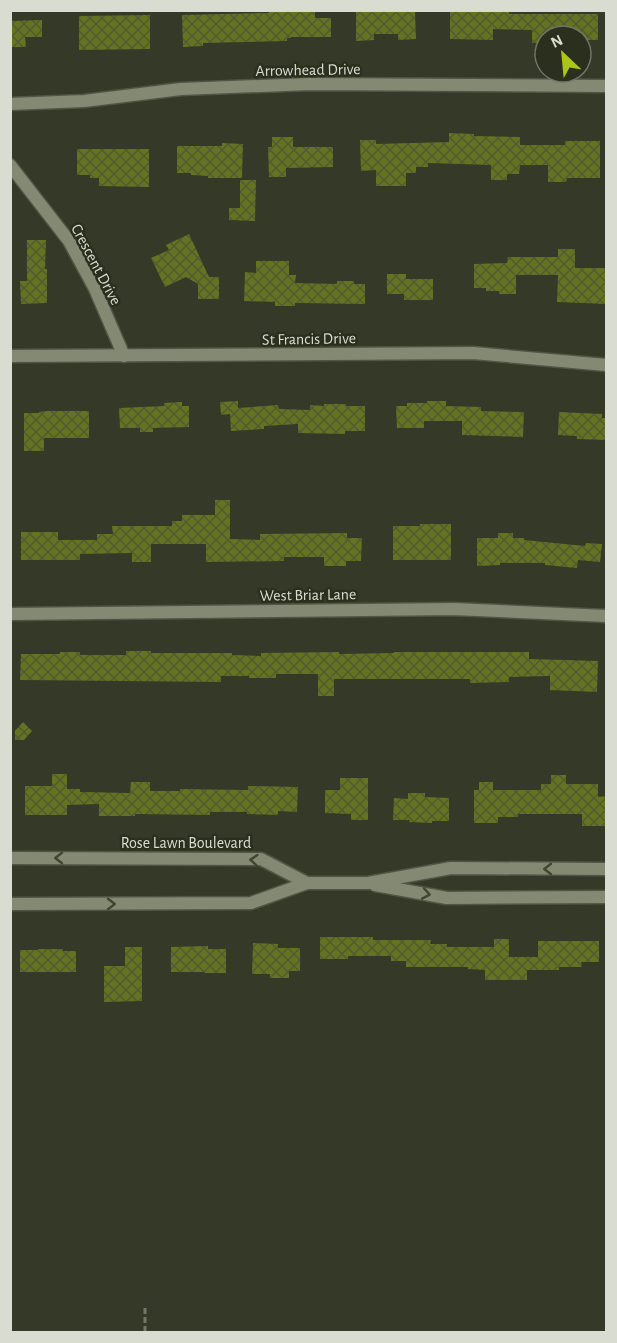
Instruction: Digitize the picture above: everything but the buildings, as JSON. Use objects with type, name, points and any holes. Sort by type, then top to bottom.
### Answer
[{"type":"street","name":"Arrowhead Drive","points":[[10,104],[84,101],[181,89],[310,84],[606,86]]},
{"type":"street","name":"Crescent Drive","points":[[10,165],[69,241],[95,289],[124,356]]},
{"type":"street","name":"St Francis Drive","points":[[10,356],[473,353],[606,365]]},
{"type":"street","name":"West Briar Lane","points":[[10,614],[454,609],[606,616]]},
{"type":"street","name":"Rose Lawn Boulevard","points":[[10,858],[261,860],[307,883],[368,883],[451,868],[606,869]]},
{"type":"street","points":[[10,904],[251,903],[307,883]]},
{"type":"street","points":[[368,883],[447,898],[606,897]]},
{"type":"path","points":[[145,1305],[145,1332]]}]
